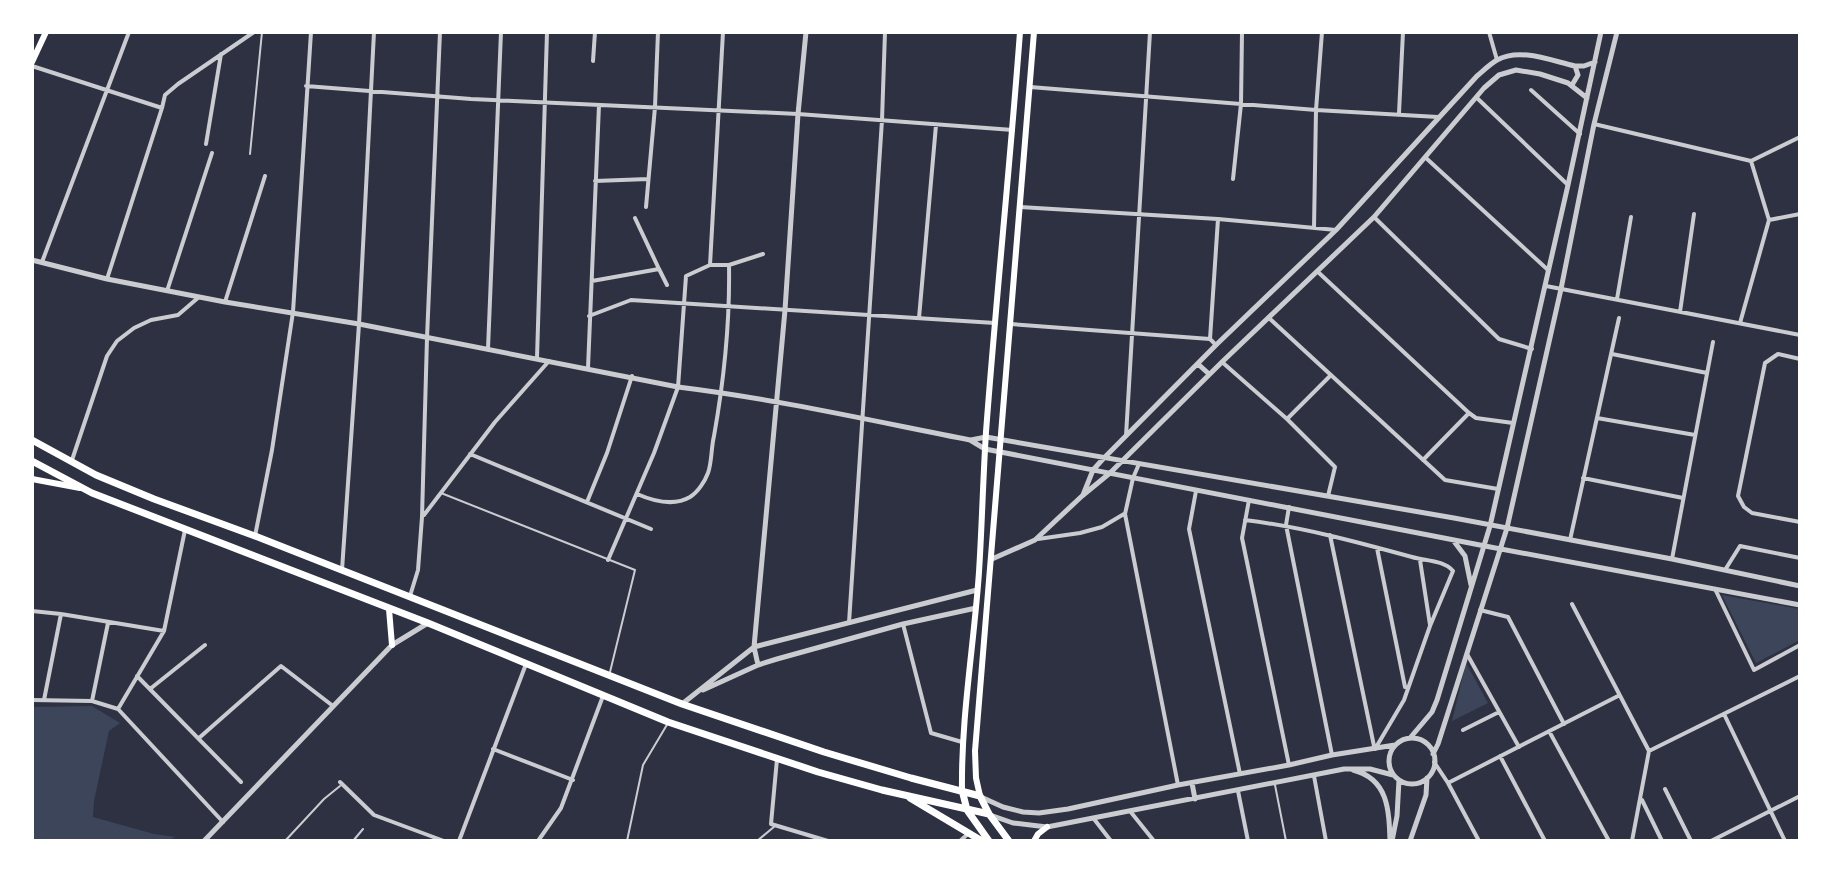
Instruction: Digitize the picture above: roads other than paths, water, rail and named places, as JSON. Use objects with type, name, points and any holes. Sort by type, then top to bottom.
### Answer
[{"type":"main road","points":[[32,64],[46,32]]},
{"type":"main road","points":[[989,841],[967,810],[962,790],[962,742],[976,608],[985,449],[1020,32]]},
{"type":"main road","points":[[1009,841],[980,796],[975,751],[1034,32]]},
{"type":"main road","points":[[32,440],[96,475],[154,499],[682,704],[824,752],[980,796]]},
{"type":"main road","points":[[32,461],[81,489],[428,623],[668,722],[818,772],[989,814]]},
{"type":"main road","points":[[32,479],[81,489]]},
{"type":"main road","points":[[389,609],[392,645]]},
{"type":"main road","points":[[818,772],[824,752]]},
{"type":"main road","points":[[904,795],[982,841]]},
{"type":"main road","points":[[1034,841],[1047,827]]},
{"type":"street","points":[[42,263],[129,32]]},
{"type":"street","points":[[107,279],[165,95],[254,32]]},
{"type":"street","points":[[255,536],[293,312],[311,32]]},
{"type":"street","points":[[342,570],[374,32]]},
{"type":"street","points":[[410,597],[418,570],[422,517],[440,32]]},
{"type":"street","points":[[488,349],[501,32]]},
{"type":"street","points":[[537,358],[547,32]]},
{"type":"street","points":[[593,61],[595,32]]},
{"type":"street","points":[[646,207],[658,32]]},
{"type":"street","points":[[710,265],[723,32]]},
{"type":"street","points":[[758,665],[754,647],[785,310],[806,32]]},
{"type":"street","points":[[849,623],[885,32]]},
{"type":"street","points":[[1124,437],[1150,32]]},
{"type":"street","points":[[1233,179],[1241,104],[1242,32]]},
{"type":"street","points":[[1314,228],[1316,110],[1322,32]]},
{"type":"street","points":[[1399,114],[1403,32]]},
{"type":"street","points":[[1489,32],[1497,60]]},
{"type":"street","points":[[1410,738],[1432,712],[1437,700],[1485,546],[1532,349],[1601,32]]},
{"type":"street","points":[[1433,754],[1507,528],[1561,289],[1594,124],[1617,32]]},
{"type":"street","points":[[206,144],[221,54]]},
{"type":"street","points":[[1082,496],[1093,470],[1103,459],[1336,230],[1467,85],[1497,60],[1510,55],[1521,54],[1575,66],[1595,62]]},
{"type":"street","points":[[32,64],[162,108]]},
{"type":"street","points":[[1572,85],[1578,75],[1575,66]]},
{"type":"street","points":[[1035,540],[1123,461],[1209,374],[1374,217],[1484,88],[1499,75],[1516,70],[1540,74],[1572,85],[1587,98]]},
{"type":"street","points":[[306,86],[438,97],[798,114],[1013,130]]},
{"type":"street","points":[[1030,87],[1438,117]]},
{"type":"street","points":[[1531,90],[1580,134]]},
{"type":"street","points":[[1477,98],[1568,185]]},
{"type":"street","points":[[588,368],[599,105]]},
{"type":"street","points":[[919,318],[936,124]]},
{"type":"street","points":[[1594,124],[1751,161],[1800,137]]},
{"type":"street","points":[[167,291],[212,153]]},
{"type":"street","points":[[1426,158],[1549,271]]},
{"type":"street","points":[[1740,323],[1769,220],[1751,161]]},
{"type":"street","points":[[225,302],[265,176]]},
{"type":"street","points":[[595,181],[648,179]]},
{"type":"street","points":[[1020,207],[1218,219],[1336,230]]},
{"type":"street","points":[[1680,312],[1694,214]]},
{"type":"street","points":[[1769,220],[1800,214]]},
{"type":"street","points":[[1374,217],[1499,339],[1532,349]]},
{"type":"street","points":[[1617,299],[1631,217]]},
{"type":"street","points":[[635,218],[667,285]]},
{"type":"street","points":[[1210,339],[1218,219]]},
{"type":"street","points":[[608,560],[678,387],[686,276],[710,265],[729,265],[763,254]]},
{"type":"street","points":[[32,260],[167,291],[863,419],[970,440],[985,449],[1800,605]]},
{"type":"street","points":[[637,494],[651,501],[672,503],[690,497],[703,484],[709,471],[722,392],[729,265]]},
{"type":"street","points":[[591,281],[659,269]]},
{"type":"street","points":[[1318,272],[1469,413],[1476,418],[1513,423]]},
{"type":"street","points":[[1546,286],[1800,335]]},
{"type":"street","points":[[71,462],[107,356],[117,341],[151,320],[178,315],[200,297]]},
{"type":"street","points":[[589,316],[631,300],[995,323]]},
{"type":"street","points":[[1269,318],[1445,480],[1498,489]]},
{"type":"street","points":[[1570,540],[1619,318]]},
{"type":"street","points":[[1010,324],[1210,339],[1216,345]]},
{"type":"street","points":[[1672,559],[1713,342]]},
{"type":"street","points":[[1612,354],[1707,373]]},
{"type":"street","points":[[1800,359],[1778,354],[1765,363],[1738,496],[1752,513],[1800,522]]},
{"type":"street","points":[[422,517],[470,454],[549,361]]},
{"type":"street","points":[[1222,362],[1287,419],[1335,467],[1328,496]]},
{"type":"street","points":[[1198,364],[1209,374]]},
{"type":"street","points":[[1287,419],[1331,375]]},
{"type":"street","points":[[587,502],[632,376]]},
{"type":"street","points":[[1423,460],[1469,413]]},
{"type":"street","points":[[1597,418],[1695,435]]},
{"type":"street","points":[[970,440],[986,437],[1454,518],[1800,586]]},
{"type":"street","points":[[470,454],[651,529]]},
{"type":"street","points":[[1139,464],[1125,514],[1178,785]]},
{"type":"street","points":[[1583,478],[1684,498]]},
{"type":"street","points":[[1197,490],[1189,529],[1240,774]]},
{"type":"street","points":[[1249,500],[1242,538],[1289,765]]},
{"type":"street","points":[[1289,507],[1286,525],[1332,755]]},
{"type":"street","points":[[992,559],[1035,540],[1102,527],[1125,514]]},
{"type":"street","points":[[1245,520],[1330,535],[1446,565],[1453,571],[1398,711],[1375,749]]},
{"type":"street","points":[[118,709],[164,631],[185,530]]},
{"type":"street","points":[[1330,535],[1375,749]]},
{"type":"street","points":[[1444,538],[1453,540],[1464,553],[1471,588]]},
{"type":"street","points":[[1725,571],[1740,546],[1800,558]]},
{"type":"street","points":[[1377,548],[1406,690]]},
{"type":"street","points":[[1420,560],[1430,626]]},
{"type":"street","points":[[1715,589],[1754,670],[1800,645]]},
{"type":"street","points":[[682,704],[754,647],[977,590]]},
{"type":"street","points":[[1572,604],[1649,751],[1632,841]]},
{"type":"street","points":[[695,694],[758,665],[903,624],[976,608]]},
{"type":"street","points":[[1480,610],[1508,617],[1564,724]]},
{"type":"street","points":[[32,611],[164,631]]},
{"type":"street","points":[[44,700],[61,614]]},
{"type":"street","points":[[92,701],[108,623]]},
{"type":"street","points":[[204,841],[392,645],[428,623]]},
{"type":"street","points":[[903,624],[931,733],[962,742]]},
{"type":"street","points":[[150,689],[205,645]]},
{"type":"street","points":[[1466,653],[1519,747]]},
{"type":"street","points":[[459,841],[526,663]]},
{"type":"street","points":[[199,738],[281,666],[333,706]]},
{"type":"street","points":[[137,676],[241,782]]},
{"type":"street","points":[[1649,751],[1800,676]]},
{"type":"street","points":[[538,841],[561,808],[603,696]]},
{"type":"street","points":[[1448,783],[1618,696]]},
{"type":"street","points":[[32,700],[92,701],[118,709],[223,822]]},
{"type":"street","points":[[1463,730],[1499,712]]},
{"type":"street","points":[[1724,714],[1785,841]]},
{"type":"street","points":[[1549,731],[1609,841]]},
{"type":"street","points":[[1410,738],[1422,740],[1431,748],[1434,762],[1427,778],[1413,784],[1399,780],[1389,767],[1390,752],[1395,745],[1410,738]]},
{"type":"street","points":[[980,796],[1012,810],[1039,813],[1395,745]]},
{"type":"street","points":[[493,749],[573,780]]},
{"type":"street","points":[[1500,756],[1545,841]]},
{"type":"street","points":[[777,759],[771,824],[828,841]]},
{"type":"street","points":[[1434,762],[1479,841]]},
{"type":"street","points":[[989,814],[1013,823],[1047,827],[1344,769],[1370,769],[1393,775]]},
{"type":"street","points":[[1344,769],[1369,775],[1376,781],[1386,803],[1391,841]]},
{"type":"street","points":[[1314,776],[1326,841]]},
{"type":"street","points":[[1410,841],[1426,795],[1427,778]]},
{"type":"street","points":[[1391,841],[1397,816],[1399,780]]},
{"type":"street","points":[[342,783],[374,815],[444,841]]},
{"type":"street","points":[[1192,783],[1195,799]]},
{"type":"street","points":[[1665,789],[1691,841]]},
{"type":"street","points":[[1238,791],[1248,841]]},
{"type":"street","points":[[1711,841],[1800,796]]},
{"type":"street","points":[[1640,797],[1662,841]]},
{"type":"street","points":[[1130,811],[1154,841]]},
{"type":"street","points":[[1094,819],[1111,841]]},
{"type":"street","points":[[960,841],[969,833]]},
{"type":"lane","points":[[250,154],[262,32]]},
{"type":"lane","points":[[440,492],[635,570],[609,674]]},
{"type":"lane","points":[[627,841],[643,765],[668,722]]},
{"type":"lane","points":[[285,841],[342,783]]},
{"type":"lane","points":[[1275,783],[1286,841]]},
{"type":"lane","points":[[757,841],[775,825]]},
{"type":"lane","points":[[353,841],[363,829]]}]
